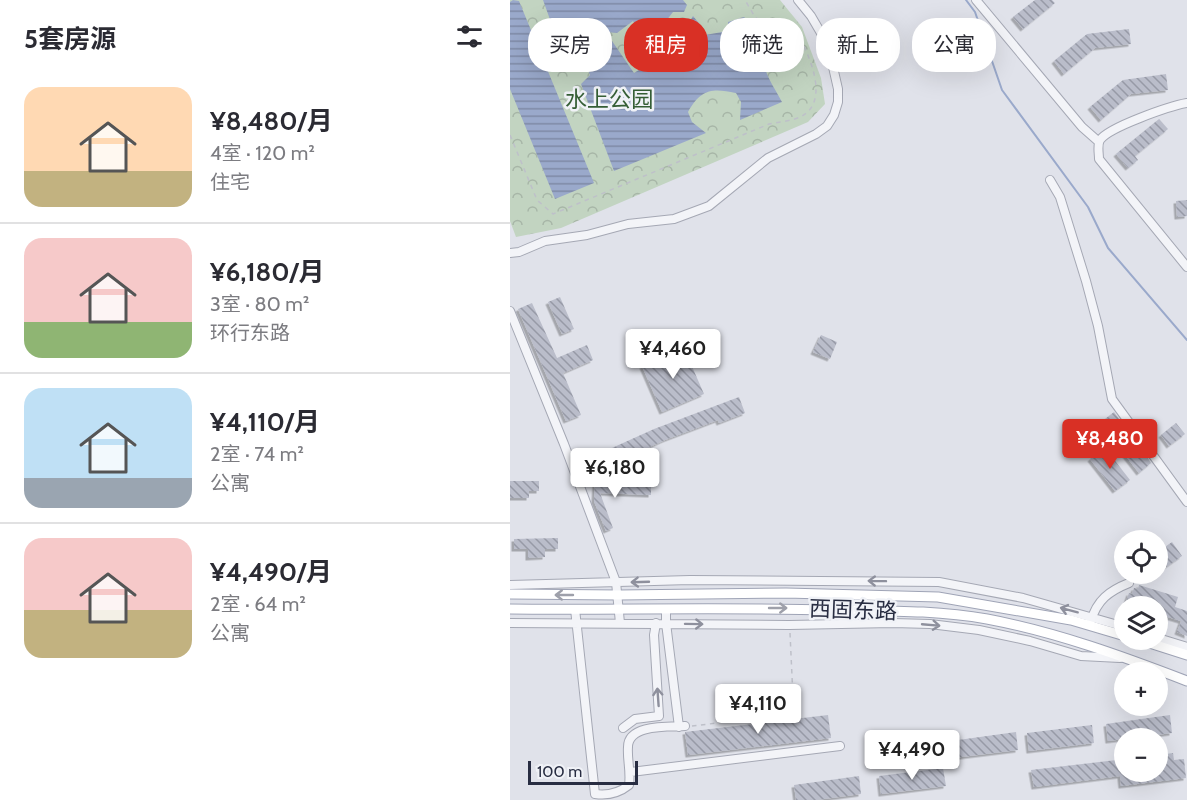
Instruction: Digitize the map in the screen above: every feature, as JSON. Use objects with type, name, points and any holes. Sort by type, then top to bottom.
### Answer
[{"type":"main road","name":"西固东路","points":[[510,594],[809,593],[938,597],[1071,620],[1091,621],[1114,631]]},
{"type":"main road","name":"西固东路","points":[[510,609],[791,608],[937,612],[988,620],[1065,639],[1131,659],[1187,681]]},
{"type":"main road","points":[[1168,649],[1187,655]]},
{"type":"street","points":[[510,253],[519,252],[545,241],[587,235],[628,224],[674,219],[709,206],[768,158],[816,134],[826,126],[834,115],[838,102],[838,89],[828,45],[811,16],[798,0]]},
{"type":"street","points":[[976,0],[1082,127],[1099,142]]},
{"type":"street","points":[[1187,104],[1172,106],[1130,123],[1102,137],[1099,142],[1099,159],[1187,267]]},
{"type":"street","points":[[1050,180],[1060,197],[1098,326],[1112,399],[1187,502]]},
{"type":"street","points":[[510,311],[564,444],[616,582],[620,623]]},
{"type":"street","points":[[510,585],[690,580],[939,582],[1023,598],[1091,621],[1114,625]]},
{"type":"street","points":[[1091,621],[1096,607],[1106,595],[1128,584]]},
{"type":"street","points":[[988,620],[990,605]]},
{"type":"street","points":[[575,609],[595,794],[604,795],[620,793],[629,785],[631,772],[627,744],[633,734],[644,729],[682,726],[666,623],[666,609]]},
{"type":"street","points":[[510,623],[930,624],[979,630],[1030,641],[1081,656],[1131,659]]},
{"type":"street","points":[[623,728],[635,719],[660,716],[654,635],[656,623]]},
{"type":"street","points":[[1168,641],[1187,647]]},
{"type":"street","points":[[631,772],[840,746]]},
{"type":"path","points":[[510,135],[537,200],[553,213],[769,124],[802,116],[814,103],[818,86],[800,38],[795,30],[773,32],[755,17],[745,0]]},
{"type":"path","points":[[789,625],[794,719]]},
{"type":"path","points":[[682,726],[793,714]]},
{"type":"green space","name":"水上公园","points":[[510,0],[780,0],[795,18],[720,18],[720,72],[804,72],[804,32],[816,65],[816,72],[819,72],[821,78],[825,104],[808,122],[561,228],[516,237],[510,221]]},
{"type":"water","points":[[543,0],[683,0],[687,5],[684,12],[673,12],[668,18],[624,18],[624,28],[617,33],[612,33],[612,18],[549,18]]},
{"type":"water","points":[[519,1],[528,23],[528,72],[548,72],[594,183],[555,199],[510,89],[510,2]]},
{"type":"water","points":[[720,32],[720,72],[767,72],[782,102],[740,120],[741,102],[736,93],[708,92],[693,104],[688,112],[692,122],[706,133],[614,171],[581,84],[590,75],[589,72],[612,72],[612,41],[624,58],[624,72],[708,72],[708,34]]},
{"type":"building","points":[[1035,0],[1052,0],[1055,3],[1023,29],[1013,17]]},
{"type":"building","points":[[1129,29],[1131,44],[1095,48],[1064,74],[1054,61],[1087,34]]},
{"type":"building","points":[[1166,74],[1168,90],[1131,94],[1101,120],[1090,107],[1123,80]]},
{"type":"building","points":[[1159,119],[1168,129],[1135,156],[1138,160],[1128,168],[1116,154]]},
{"type":"building","points":[[1187,200],[1187,216],[1177,217],[1176,201]]},
{"type":"building","points":[[560,297],[574,329],[562,334],[548,302]]},
{"type":"building","points":[[532,303],[557,358],[587,345],[593,360],[563,373],[581,415],[566,421],[518,309]]},
{"type":"building","points":[[821,335],[837,342],[830,359],[813,352]]},
{"type":"building","points":[[684,348],[704,394],[662,412],[642,366]]},
{"type":"building","points":[[739,397],[745,413],[719,423],[718,420],[665,440],[615,463],[610,454],[614,452],[612,448],[654,429]]},
{"type":"building","points":[[1114,412],[1151,463],[1139,473],[1100,423]]},
{"type":"building","points":[[1176,423],[1185,434],[1169,446],[1161,435]]},
{"type":"building","points":[[1105,448],[1130,480],[1115,491],[1090,459]]},
{"type":"building","points":[[510,481],[539,481],[539,491],[529,491],[529,498],[510,498]]},
{"type":"building","points":[[595,482],[597,485],[651,487],[651,495],[600,493],[613,528],[606,531],[594,501]]},
{"type":"building","points":[[558,538],[558,549],[545,549],[545,557],[528,558],[528,549],[514,549],[514,539]]},
{"type":"building","points":[[1172,542],[1182,556],[1168,566],[1168,545]]},
{"type":"building","points":[[1139,585],[1178,597],[1175,607],[1187,611],[1187,636],[1177,632],[1181,621],[1168,617],[1168,596],[1128,596],[1129,593],[1132,594],[1134,588],[1138,589]]},
{"type":"building","points":[[828,715],[831,738],[688,755],[685,732]]},
{"type":"building","points":[[1170,715],[1172,733],[1168,734],[1168,728],[1114,728],[1114,740],[1108,741],[1106,724]]},
{"type":"building","points":[[1092,725],[1094,743],[1029,751],[1027,733]]},
{"type":"building","points":[[1016,732],[1018,750],[953,758],[951,741]]},
{"type":"building","points":[[1173,753],[1174,760],[1184,759],[1186,778],[1168,780],[1168,754]]},
{"type":"building","points":[[1114,760],[1114,777],[1034,787],[1031,770]]},
{"type":"building","points":[[943,768],[946,786],[881,794],[879,776]]},
{"type":"building","points":[[859,776],[861,794],[816,800],[796,800],[794,785]]},
{"type":"building","points":[[1121,782],[1154,782],[1121,786]]},
{"type":"waterway","points":[[966,0],[975,12],[1002,90],[1088,207],[1108,248],[1187,340]]}]
